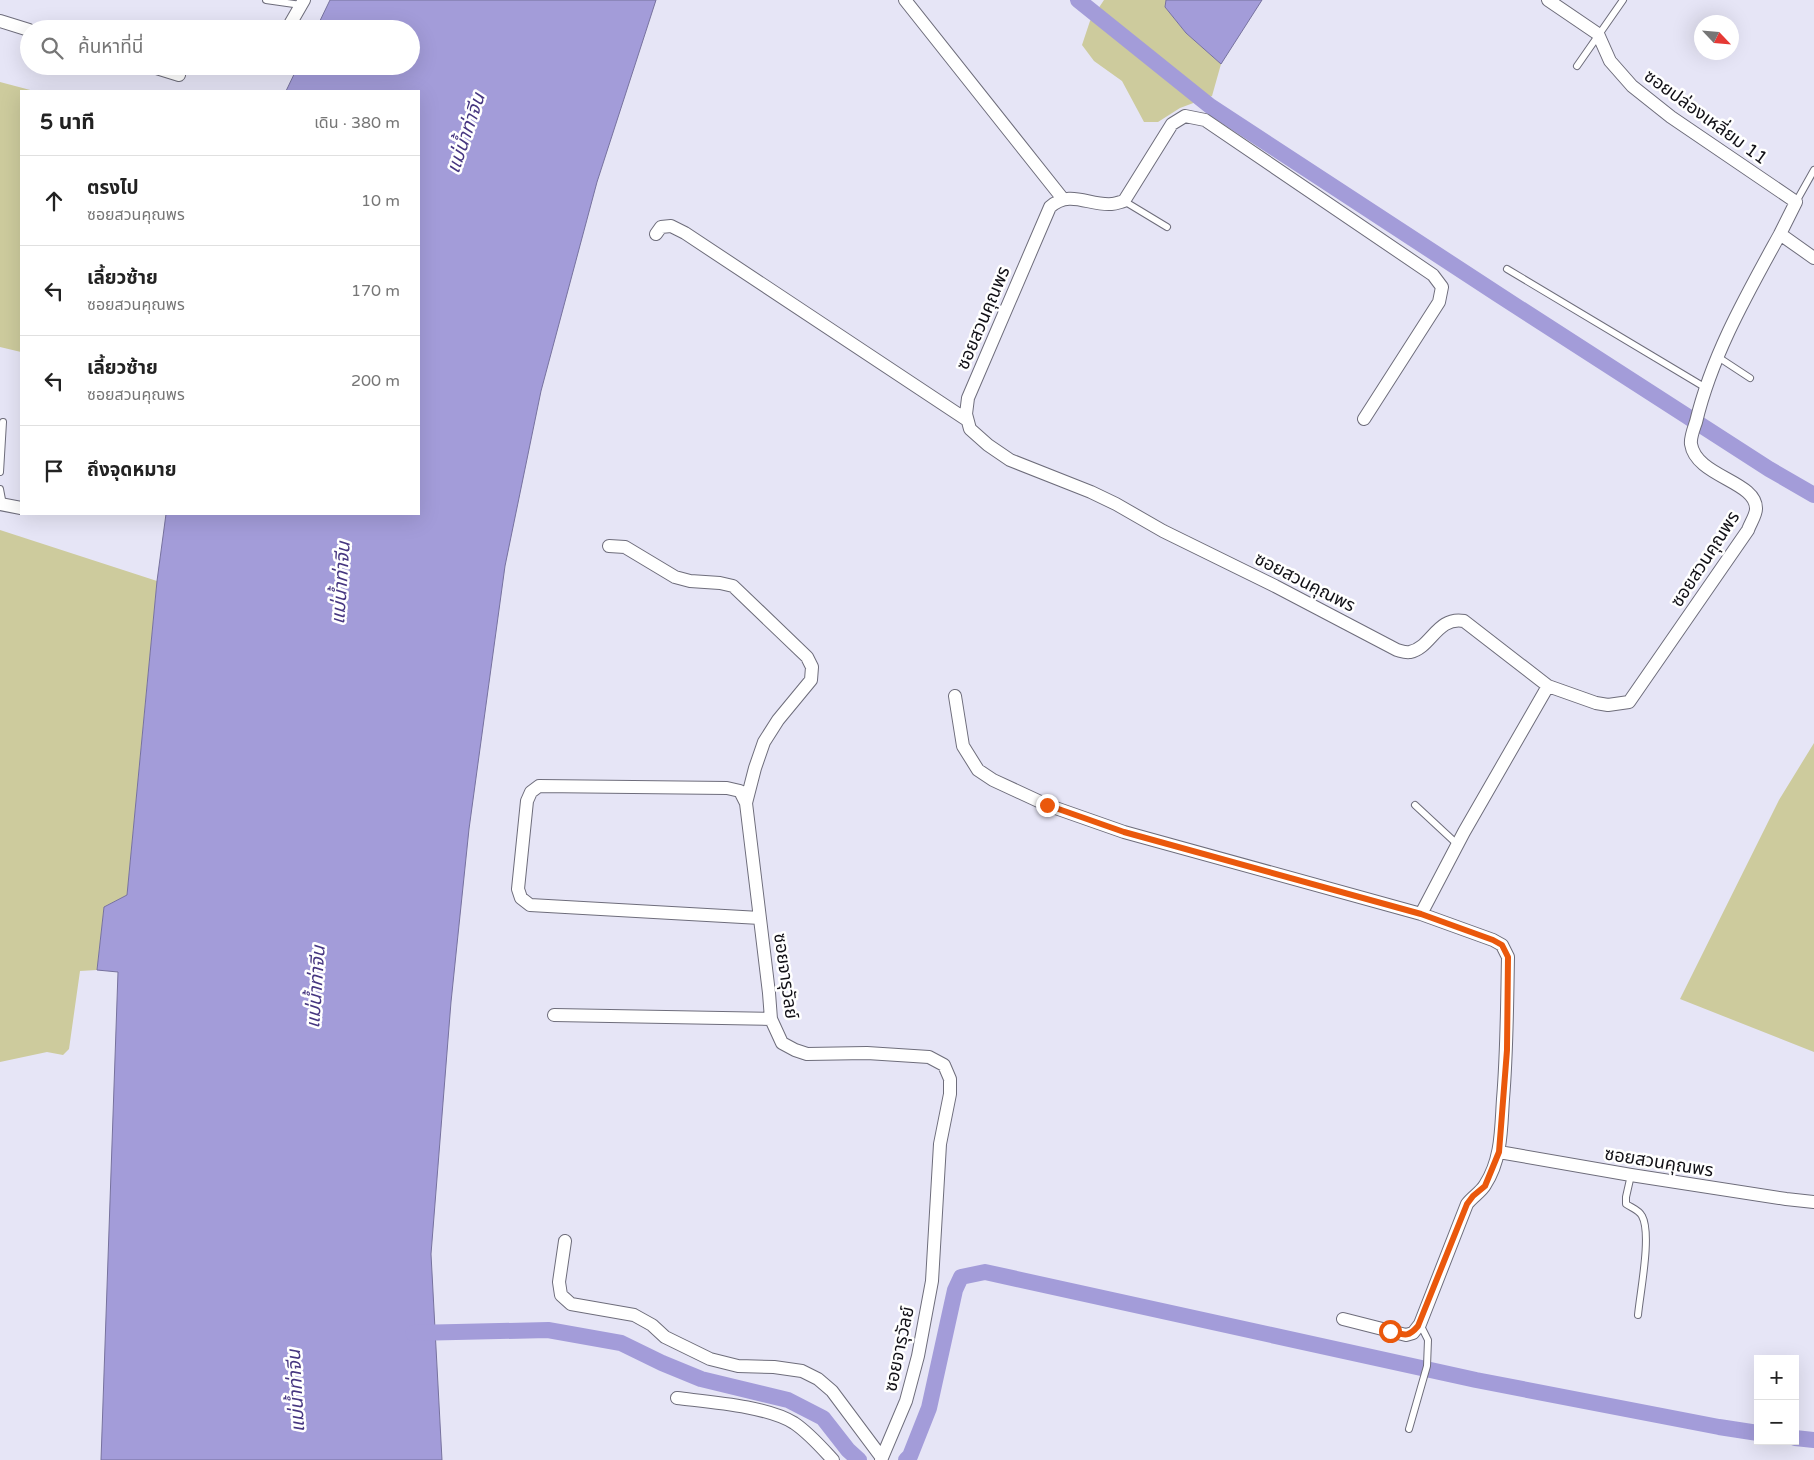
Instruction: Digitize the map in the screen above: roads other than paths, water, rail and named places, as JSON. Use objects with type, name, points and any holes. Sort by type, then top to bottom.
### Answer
[{"type":"street","points":[[906,0],[1063,199],[1112,204],[1124,201],[1172,124],[1185,116],[1205,120],[1433,275],[1442,286],[1439,302],[1364,419]]},
{"type":"street","points":[[1548,0],[1598,34]]},
{"type":"street","points":[[292,20],[303,2]]},
{"type":"street","points":[[0,22],[20,28]]},
{"type":"street","name":"ซอยปล่องเหลี่ยม 11","points":[[1598,34],[1610,61],[1632,86],[1671,117],[1796,202]]},
{"type":"street","name":"ซอยสวนคุณพร","points":[[1063,199],[1050,207],[968,398],[966,414],[970,429],[988,445],[1010,460],[1116,504],[1163,531],[1275,586],[1397,650],[1409,652],[1418,648],[1447,622],[1455,620],[1464,622],[1548,686],[1596,703],[1608,705],[1629,702],[1748,530],[1756,508],[1751,494],[1705,466],[1695,455],[1691,443],[1700,406],[1725,338],[1780,234]]},
{"type":"street","points":[[1796,202],[1780,234],[1814,258]]},
{"type":"street","points":[[656,234],[661,226],[671,226],[686,234],[967,420]]},
{"type":"street","points":[[1,504],[20,508]]},
{"type":"street","name":"ซอยจารุวัลย์","points":[[609,546],[625,547],[675,577],[690,581],[733,586],[807,657],[812,667],[811,680],[778,720],[764,742],[746,802],[769,993],[770,1019],[782,1043],[806,1054],[867,1053],[929,1057],[944,1065],[950,1079],[950,1094],[940,1144],[932,1281],[918,1356],[906,1402],[882,1459]]},
{"type":"street","points":[[1421,914],[1457,844],[1548,686]]},
{"type":"street","points":[[955,696],[963,746],[978,770],[993,780],[1047,805],[1124,832],[1421,914],[1502,945],[1508,957],[1507,1050],[1499,1152],[1485,1186],[1467,1204],[1420,1324],[1413,1333],[1406,1335],[1343,1319]]},
{"type":"street","points":[[746,802],[740,791],[727,788],[539,786],[531,792],[527,801],[518,889],[521,898],[530,905],[760,918]]},
{"type":"street","points":[[554,1015],[770,1019]]},
{"type":"street","name":"ซอยสวนคุณพร","points":[[1499,1152],[1631,1175],[1814,1202]]},
{"type":"street","points":[[565,1241],[559,1282],[561,1295],[571,1304],[634,1315],[665,1337],[710,1359],[738,1366],[774,1367],[802,1371],[818,1379],[832,1391],[882,1459]]},
{"type":"street","points":[[677,1398],[737,1406],[777,1416],[792,1422],[806,1432],[833,1460]]},
{"type":"lane","points":[[266,0],[303,2]]},
{"type":"lane","points":[[1577,66],[1623,0]]},
{"type":"lane","points":[[1796,202],[1814,170]]},
{"type":"lane","points":[[1124,201],[1167,227]]},
{"type":"lane","points":[[1507,269],[1706,388]]},
{"type":"lane","points":[[1718,357],[1750,378]]},
{"type":"lane","points":[[0,472],[3,422]]},
{"type":"lane","points":[[0,489],[1,504]]},
{"type":"lane","points":[[1415,805],[1457,844]]},
{"type":"lane","points":[[1631,1175],[1626,1204],[1639,1212],[1645,1226],[1646,1243],[1638,1315]]},
{"type":"lane","points":[[1409,1429],[1427,1366],[1428,1340],[1420,1324]]},
{"type":"water","name":"แม่น้ำท่าจีน","points":[[330,0],[656,0],[597,182],[541,391],[505,566],[469,829],[451,1002],[431,1254],[442,1460],[101,1460],[118,972],[97,970],[104,907],[127,895],[157,581],[166,515],[420,515],[420,90],[286,90],[294,75],[420,75],[420,20],[320,20]]},
{"type":"water","points":[[1166,0],[1262,0],[1221,64],[1186,33],[1165,7]]},
{"type":"waterway","points":[[1078,0],[1210,106],[1769,469],[1814,495]]},
{"type":"waterway","points":[[906,1460],[910,1456],[929,1408],[955,1290],[961,1277],[985,1272],[1476,1380],[1754,1432]]},
{"type":"waterway","points":[[413,1333],[548,1330],[621,1343],[701,1379],[788,1400],[823,1418],[848,1450],[859,1460]]},
{"type":"waterway","points":[[1799,1438],[1814,1440]]}]
